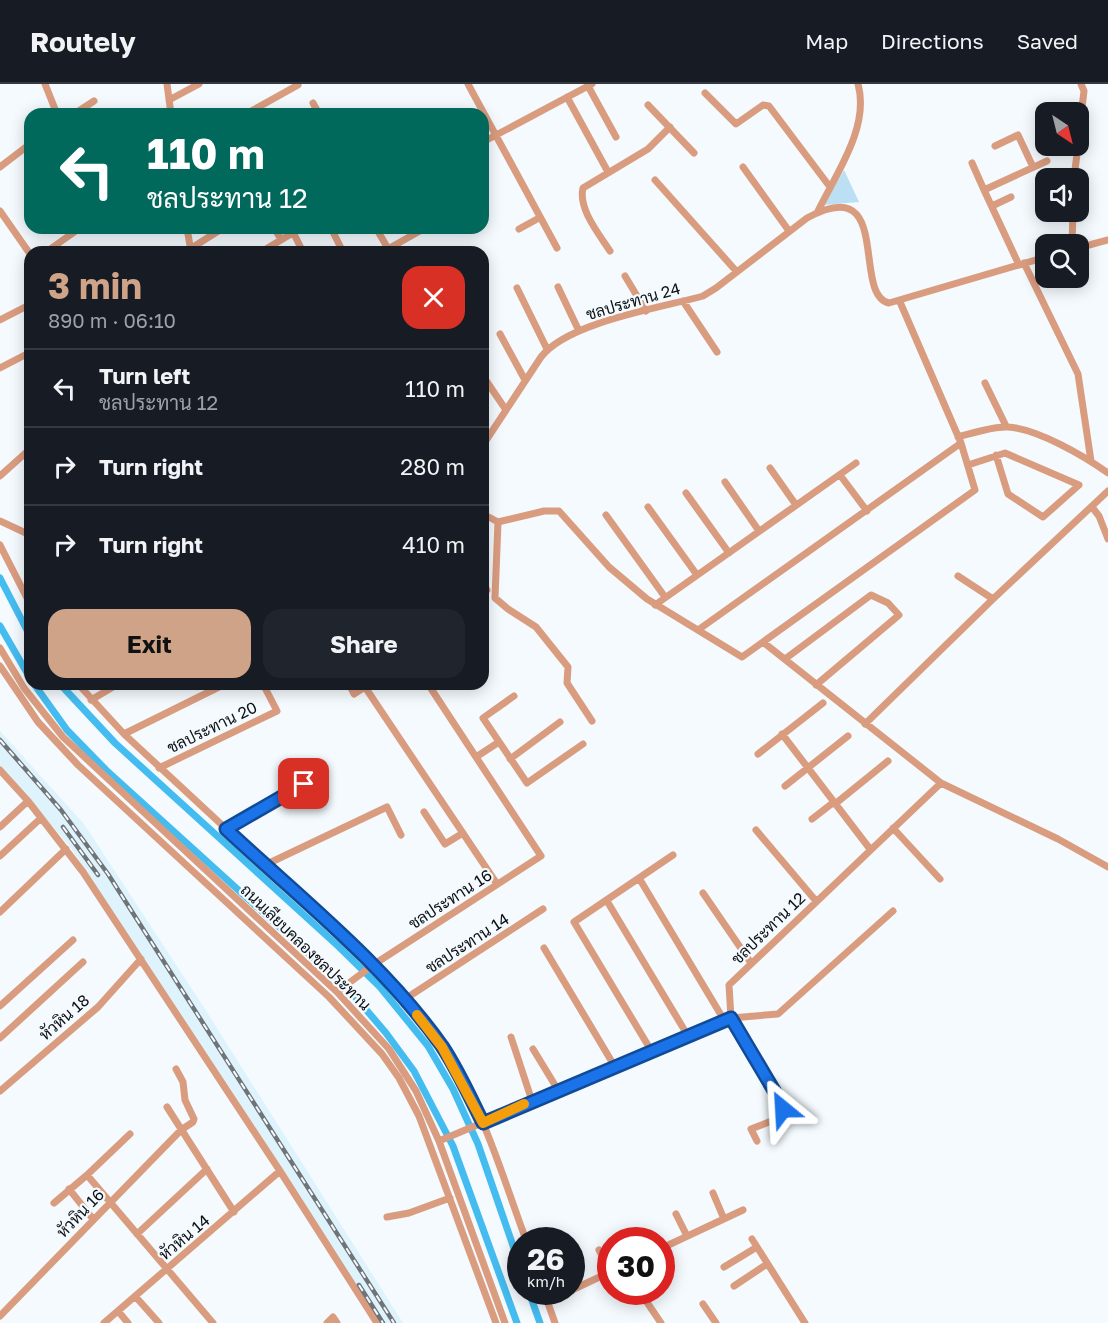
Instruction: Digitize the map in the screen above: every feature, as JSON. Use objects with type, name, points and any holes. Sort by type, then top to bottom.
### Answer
[{"type":"street","points":[[45,84],[55,108]]},
{"type":"street","points":[[167,84],[170,108]]},
{"type":"street","points":[[169,100],[199,84]]},
{"type":"street","points":[[468,84],[481,108]]},
{"type":"street","points":[[818,212],[844,164],[861,108],[858,84]]},
{"type":"street","points":[[1081,84],[1084,91],[1083,102]]},
{"type":"street","points":[[257,108],[298,85]]},
{"type":"street","points":[[489,138],[590,85],[616,136]]},
{"type":"street","points":[[705,93],[736,124],[763,105],[769,106],[830,187]]},
{"type":"street","points":[[567,97],[608,172]]},
{"type":"street","points":[[83,108],[94,101]]},
{"type":"street","points":[[313,103],[316,108]]},
{"type":"street","points":[[648,105],[694,153]]},
{"type":"street","points":[[489,124],[557,248]]},
{"type":"street","points":[[610,251],[586,213],[582,192],[587,184],[648,149],[670,127]]},
{"type":"street","points":[[995,146],[1018,135],[1033,167]]},
{"type":"street","points":[[0,166],[24,148]]},
{"type":"street","points":[[984,190],[1047,161]]},
{"type":"street","points":[[972,163],[1078,374],[1091,461]]},
{"type":"street","points":[[743,167],[789,231]]},
{"type":"street","points":[[655,180],[737,272]]},
{"type":"street","points":[[992,206],[1011,197]]},
{"type":"street","points":[[818,212],[844,207],[858,214],[863,225],[879,297],[884,302],[900,302],[1035,260]]},
{"type":"street","name":"ชลประทาน 24","points":[[489,436],[547,349],[566,336],[609,320],[703,296],[818,212]]},
{"type":"street","points":[[1,216],[24,246]]},
{"type":"street","points":[[519,229],[539,218]]},
{"type":"street","points":[[54,246],[72,234]]},
{"type":"street","points":[[196,246],[214,234]]},
{"type":"street","points":[[278,234],[281,239]]},
{"type":"street","points":[[271,246],[290,234]]},
{"type":"street","points":[[397,246],[416,234]]},
{"type":"street","points":[[1089,245],[1108,240]]},
{"type":"street","points":[[625,276],[646,311]]},
{"type":"street","points":[[558,287],[579,331]]},
{"type":"street","points":[[517,288],[547,349]]},
{"type":"street","points":[[683,301],[717,352]]},
{"type":"street","points":[[489,517],[498,522],[544,511],[559,511],[609,567],[655,605],[742,657],[975,490],[960,440],[900,302]]},
{"type":"street","points":[[0,320],[24,308]]},
{"type":"street","points":[[500,334],[525,380]]},
{"type":"street","points":[[0,368],[24,356]]},
{"type":"street","points":[[986,383],[1005,426]]},
{"type":"street","points":[[489,385],[506,410]]},
{"type":"street","points":[[698,630],[867,511],[960,440],[1005,426],[1018,428],[1052,441],[1091,461],[1108,473]]},
{"type":"street","points":[[968,465],[996,455],[1005,453],[1079,485],[1043,517],[1008,494],[996,455]]},
{"type":"street","points":[[0,476],[24,454]]},
{"type":"street","points":[[655,605],[856,463]]},
{"type":"street","points":[[770,468],[796,505]]},
{"type":"street","points":[[840,475],[867,511]]},
{"type":"street","points":[[725,482],[759,531]]},
{"type":"street","points":[[865,724],[1108,491]]},
{"type":"street","points":[[686,493],[729,553]]},
{"type":"street","points":[[648,507],[697,575]]},
{"type":"street","points":[[1092,507],[1099,516],[1108,539]]},
{"type":"street","points":[[606,515],[665,597]]},
{"type":"street","points":[[0,521],[24,532]]},
{"type":"street","points":[[498,522],[495,598],[536,627],[568,667],[567,683],[592,721]]},
{"type":"street","points":[[0,545],[24,592]]},
{"type":"street","points":[[958,576],[993,599]]},
{"type":"street","points":[[785,659],[871,595],[896,610],[899,615],[816,685]]},
{"type":"street","points":[[763,642],[941,783],[1058,839],[1108,867]]},
{"type":"street","name":"ถนนเลียบคลองชลประทาน","points":[[0,648],[24,688]]},
{"type":"street","name":"ถนนเลียบคลองชลประทาน","points":[[0,666],[38,722],[78,765],[329,997],[382,1054],[399,1078],[419,1116],[496,1323]]},
{"type":"street","name":"ถนนเลียบคลองชลประทาน","points":[[25,690],[45,717],[84,759],[337,992],[389,1049],[406,1073],[439,1142],[505,1323]]},
{"type":"street","points":[[83,690],[159,768],[373,965],[405,999],[442,1047],[483,1123],[521,1227]]},
{"type":"street","points":[[91,700],[108,690]]},
{"type":"street","points":[[124,734],[213,690]]},
{"type":"street","name":"ชลประทาน 20","points":[[159,768],[277,711],[266,690]]},
{"type":"street","points":[[370,690],[497,884]]},
{"type":"street","points":[[432,690],[476,757],[499,742]]},
{"type":"street","points":[[514,696],[483,718],[527,783],[583,744]]},
{"type":"street","points":[[758,754],[822,703]]},
{"type":"street","points":[[510,759],[560,722]]},
{"type":"street","points":[[782,734],[870,849]]},
{"type":"street","points":[[785,786],[848,736]]},
{"type":"street","name":"ชลประทาน 16","points":[[337,992],[373,965],[541,856],[476,757]]},
{"type":"street","points":[[812,819],[888,761]]},
{"type":"street","points":[[0,770],[66,849],[141,959],[377,1323]]},
{"type":"street","name":"ชลประทาน 12","points":[[728,1019],[729,985],[941,783]]},
{"type":"street","points":[[226,829],[304,784]]},
{"type":"street","points":[[0,827],[28,801]]},
{"type":"street","points":[[265,865],[387,807],[401,835]]},
{"type":"street","points":[[424,812],[445,844],[463,833]]},
{"type":"street","points":[[0,856],[41,818]]},
{"type":"street","points":[[893,828],[940,879]]},
{"type":"street","points":[[756,831],[816,901]]},
{"type":"street","points":[[0,912],[66,849]]},
{"type":"street","points":[[652,1052],[574,922],[673,855]]},
{"type":"street","points":[[639,878],[782,1104],[783,1109],[778,1118],[751,1129],[757,1141]]},
{"type":"street","points":[[703,893],[751,963]]},
{"type":"street","points":[[607,901],[688,1036]]},
{"type":"street","name":"ชลประทาน 14","points":[[405,999],[543,909]]},
{"type":"street","points":[[439,1142],[728,1019],[777,1014],[893,911]]},
{"type":"street","points":[[0,1006],[73,940]]},
{"type":"street","points":[[544,948],[615,1067]]},
{"type":"street","name":"หัวหิน 18","points":[[0,1091],[98,1007],[141,959]]},
{"type":"street","points":[[0,1038],[83,962]]},
{"type":"street","points":[[512,1037],[532,1101]]},
{"type":"street","points":[[533,1049],[558,1090]]},
{"type":"street","points":[[177,1069],[183,1082],[185,1100],[194,1121],[181,1131]]},
{"type":"street","points":[[167,1107],[234,1212]]},
{"type":"street","name":"หัวหิน 16","points":[[0,1316],[181,1131]]},
{"type":"street","points":[[54,1203],[130,1134]]},
{"type":"street","points":[[136,1234],[207,1169]]},
{"type":"street","name":"หัวหิน 14","points":[[104,1323],[280,1171]]},
{"type":"street","points":[[87,1175],[213,1323]]},
{"type":"street","points":[[69,1189],[93,1219]]},
{"type":"street","points":[[713,1193],[724,1219]]},
{"type":"street","points":[[387,1217],[409,1213],[450,1198]]},
{"type":"street","points":[[675,1242],[743,1210]]},
{"type":"street","points":[[676,1214],[687,1236]]},
{"type":"street","points":[[752,1239],[805,1323]]},
{"type":"street","points":[[724,1268],[757,1247]]},
{"type":"street","points":[[734,1286],[767,1264]]},
{"type":"street","points":[[135,1296],[159,1323]]},
{"type":"street","points":[[703,1304],[716,1323]]},
{"type":"street","points":[[549,1305],[555,1323]]},
{"type":"street","points":[[649,1305],[661,1323]]},
{"type":"street","points":[[118,1311],[128,1323]]},
{"type":"street","points":[[327,1323],[333,1317],[337,1323]]},
{"type":"shaded area","points":[[844,170],[859,202],[824,205]]},
{"type":"shaded area","points":[[0,731],[84,824],[203,1006],[403,1323],[380,1323],[283,1170],[71,848],[0,765]]},
{"type":"waterway","points":[[0,578],[24,624]]},
{"type":"waterway","points":[[0,626],[24,668]]},
{"type":"waterway","points":[[38,690],[67,730],[106,770],[351,992],[386,1033],[414,1071],[453,1146],[517,1323]]},
{"type":"waterway","points":[[66,690],[115,743],[380,987],[428,1046],[453,1089],[478,1144],[507,1228]]},
{"type":"waterway","points":[[534,1305],[540,1323]]},
{"type":"railway","points":[[0,740],[61,810],[108,874],[394,1323]]},
{"type":"railway","points":[[63,827],[98,875]]},
{"type":"railway","points":[[359,1285],[383,1323]]},
{"type":"slow traffic","points":[[417,1015],[442,1047],[483,1123],[524,1104]]},
{"type":"route","points":[[304,784],[226,829],[373,965],[405,999],[442,1047],[483,1123],[731,1018],[783,1109]]}]
